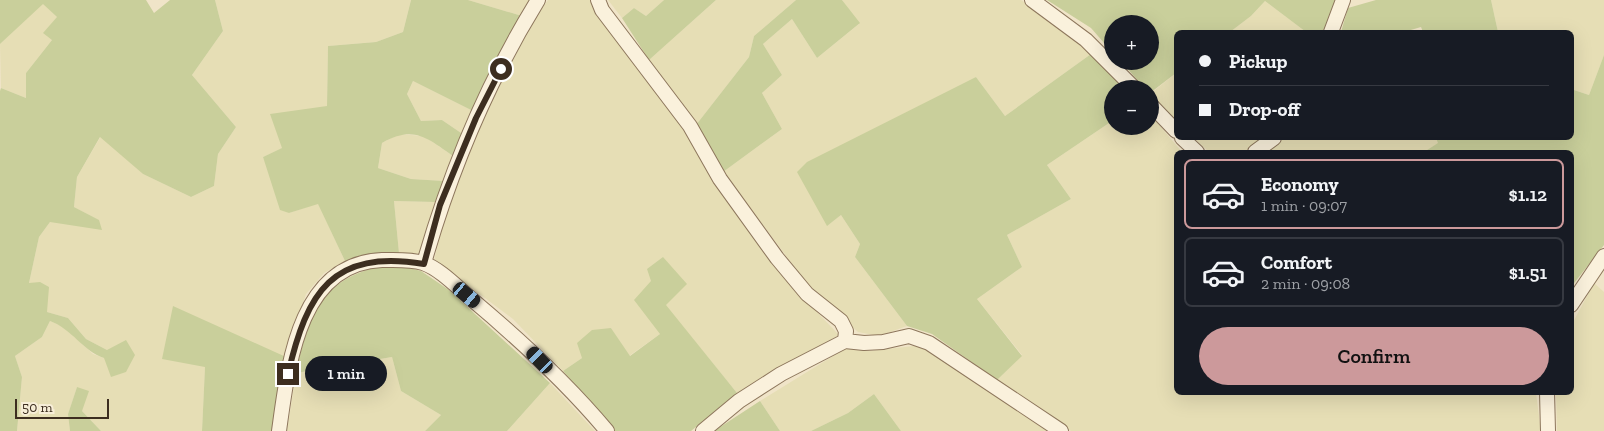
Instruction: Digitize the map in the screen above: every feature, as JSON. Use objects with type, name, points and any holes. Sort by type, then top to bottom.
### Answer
[{"type":"street","points":[[424,264],[440,205],[476,118],[538,0]]},
{"type":"street","points":[[598,0],[602,10],[690,126],[720,179],[776,258],[807,294],[841,321],[846,331],[845,341]]},
{"type":"street","points":[[1032,0],[1086,40],[1126,80]]},
{"type":"street","points":[[1333,30],[1343,0]]},
{"type":"street","points":[[1159,113],[1174,129]]},
{"type":"street","points":[[1184,140],[1195,150]]},
{"type":"street","points":[[1258,150],[1271,140]]},
{"type":"street","points":[[1574,301],[1604,256]]},
{"type":"street","points":[[279,431],[285,389],[295,343],[309,308],[321,288],[340,272],[370,261],[400,260],[424,264],[453,283],[530,350],[607,431]]},
{"type":"street","points":[[703,431],[739,401],[781,374],[845,341],[864,343],[909,336],[929,342],[1061,431]]},
{"type":"street","points":[[1547,395],[1548,431]]},
{"type":"shaded area","points":[[215,0],[411,0],[403,32],[376,42],[328,46],[327,106],[283,148],[263,157],[289,213],[318,203],[345,261],[324,273],[306,294],[286,357],[205,367],[202,431],[101,431],[82,411],[77,387],[68,414],[70,431],[17,431],[22,377],[15,356],[42,337],[50,321],[64,327],[93,354],[104,358],[107,350],[86,339],[68,318],[47,312],[29,283],[39,237],[50,222],[98,220],[74,207],[77,177],[101,136],[143,174],[191,197],[214,186],[218,154],[236,127],[192,75],[223,31]]},
{"type":"shaded area","points":[[468,0],[532,0],[522,16]]},
{"type":"shaded area","points":[[548,0],[590,0],[606,25],[683,126],[712,178],[788,282],[839,335],[737,393],[665,305],[651,281],[660,334],[629,356],[611,328],[582,358],[563,371],[513,319],[434,260],[447,208],[475,135],[532,22]]},
{"type":"shaded area","points":[[608,0],[664,0],[646,16],[634,8],[622,18]]},
{"type":"shaded area","points":[[716,0],[796,0],[754,36],[749,57],[696,125],[649,60]]},
{"type":"shaded area","points":[[842,0],[1021,0],[1055,22],[1091,54],[1005,116],[976,77],[828,225],[841,215],[860,244],[855,257],[907,326],[879,336],[858,332],[814,293],[723,172],[782,129],[762,93],[782,75],[763,44],[792,19],[817,58],[859,24]]},
{"type":"shaded area","points":[[1491,0],[1604,0],[1604,55],[1589,95],[1574,90],[1574,30],[1498,30]]},
{"type":"shaded area","points":[[1265,1],[1303,30],[1233,30],[1251,16]]},
{"type":"shaded area","points":[[43,3],[57,17],[52,40],[26,73],[26,98],[1,88],[0,44]]},
{"type":"shaded area","points":[[1174,75],[1174,118],[1159,103],[1159,87]]},
{"type":"shaded area","points":[[413,81],[475,112],[464,135],[442,120],[421,121],[407,94]]},
{"type":"shaded area","points":[[1159,125],[1180,150],[1174,150],[1174,395],[1536,395],[1541,431],[1071,431],[997,380],[1022,355],[977,299],[1022,267],[1007,235],[1071,199],[1047,165],[1104,126],[1104,135],[1159,135]]},
{"type":"shaded area","points":[[398,134],[424,136],[456,158],[444,181],[411,179],[378,168],[382,143]]},
{"type":"shaded area","points":[[1196,140],[1258,140],[1247,150],[1207,150]]},
{"type":"shaded area","points":[[1279,140],[1437,140],[1439,143],[1427,150],[1267,150]]},
{"type":"shaded area","points":[[394,201],[435,202],[420,254],[399,253]]},
{"type":"shaded area","points":[[1594,283],[1604,292],[1604,431],[1557,431],[1556,395],[1574,395],[1574,320]]},
{"type":"shaded area","points":[[922,345],[1047,431],[901,431],[874,394],[848,413],[811,431],[780,431],[760,401],[846,348],[869,351]]},
{"type":"shaded area","points":[[392,357],[401,391],[441,415],[425,431],[287,431],[296,373]]},
{"type":"shaded area","points":[[550,383],[595,431],[507,431]]},
{"type":"green space","points":[[0,0],[146,0],[154,13],[170,0],[215,0],[223,31],[192,75],[236,127],[218,154],[214,186],[191,197],[143,174],[100,137],[77,177],[74,207],[99,220],[102,230],[50,222],[39,237],[29,283],[40,282],[49,287],[47,312],[68,318],[86,339],[107,350],[126,340],[135,355],[126,372],[111,377],[104,358],[90,350],[65,329],[50,321],[42,337],[15,356],[22,377],[17,431],[0,431],[0,91],[1,88],[26,98],[26,73],[52,40],[43,33],[57,17],[43,4],[0,44]]},
{"type":"green space","points":[[411,0],[468,0],[522,16],[475,112],[413,81],[407,94],[421,121],[442,120],[464,135],[456,158],[429,140],[413,134],[394,137],[382,143],[378,168],[411,179],[444,181],[435,202],[394,201],[399,253],[372,253],[345,261],[318,204],[289,213],[280,210],[263,157],[282,148],[270,114],[327,106],[328,46],[376,42],[403,32]]},
{"type":"green space","points":[[664,0],[716,0],[649,60],[622,18],[634,8],[646,16]]},
{"type":"green space","points":[[796,0],[842,0],[860,23],[817,58],[792,19],[763,44],[782,75],[762,93],[782,129],[723,172],[696,125],[749,57],[754,36]]},
{"type":"green space","points":[[1047,0],[1336,0],[1324,30],[1303,30],[1265,1],[1251,16],[1233,30],[1174,30],[1174,75],[1159,86],[1159,80],[1137,80],[1129,70],[1159,70],[1159,15],[1104,15],[1104,43],[1091,28]]},
{"type":"green space","points":[[1376,0],[1491,0],[1498,30],[1422,30],[1421,27],[1411,30],[1342,30],[1348,8]]},
{"type":"green space","points":[[1091,54],[1104,67],[1104,70],[1107,70],[1117,80],[1104,80],[1104,126],[1047,165],[1071,199],[1007,235],[1022,267],[977,299],[1022,356],[997,380],[932,334],[907,326],[855,257],[860,244],[841,215],[827,226],[797,172],[807,162],[976,77],[1005,116]]},
{"type":"green space","points":[[1604,55],[1604,245],[1574,283],[1574,150],[1427,150],[1438,143],[1437,140],[1574,140],[1574,90],[1589,95]]},
{"type":"green space","points":[[663,257],[687,284],[666,305],[737,393],[691,431],[615,431],[563,371],[582,358],[577,343],[592,330],[611,328],[630,356],[660,334],[634,300],[651,281],[647,269]]},
{"type":"green space","points":[[393,264],[421,271],[449,290],[550,383],[507,431],[425,431],[441,415],[401,391],[392,357],[296,373],[307,331],[314,314],[324,299],[335,287],[350,277],[369,269]]},
{"type":"green space","points":[[173,306],[286,357],[273,431],[202,431],[205,367],[162,359]]},
{"type":"green space","points":[[77,387],[89,391],[82,411],[101,431],[70,431],[68,414]]},
{"type":"green space","points":[[874,394],[901,431],[811,431],[848,413]]},
{"type":"green space","points":[[760,401],[780,431],[714,431]]},
{"type":"route","points":[[288,374],[295,343],[309,308],[321,288],[340,272],[370,261],[400,260],[424,264],[440,205],[476,118],[501,69]]}]
